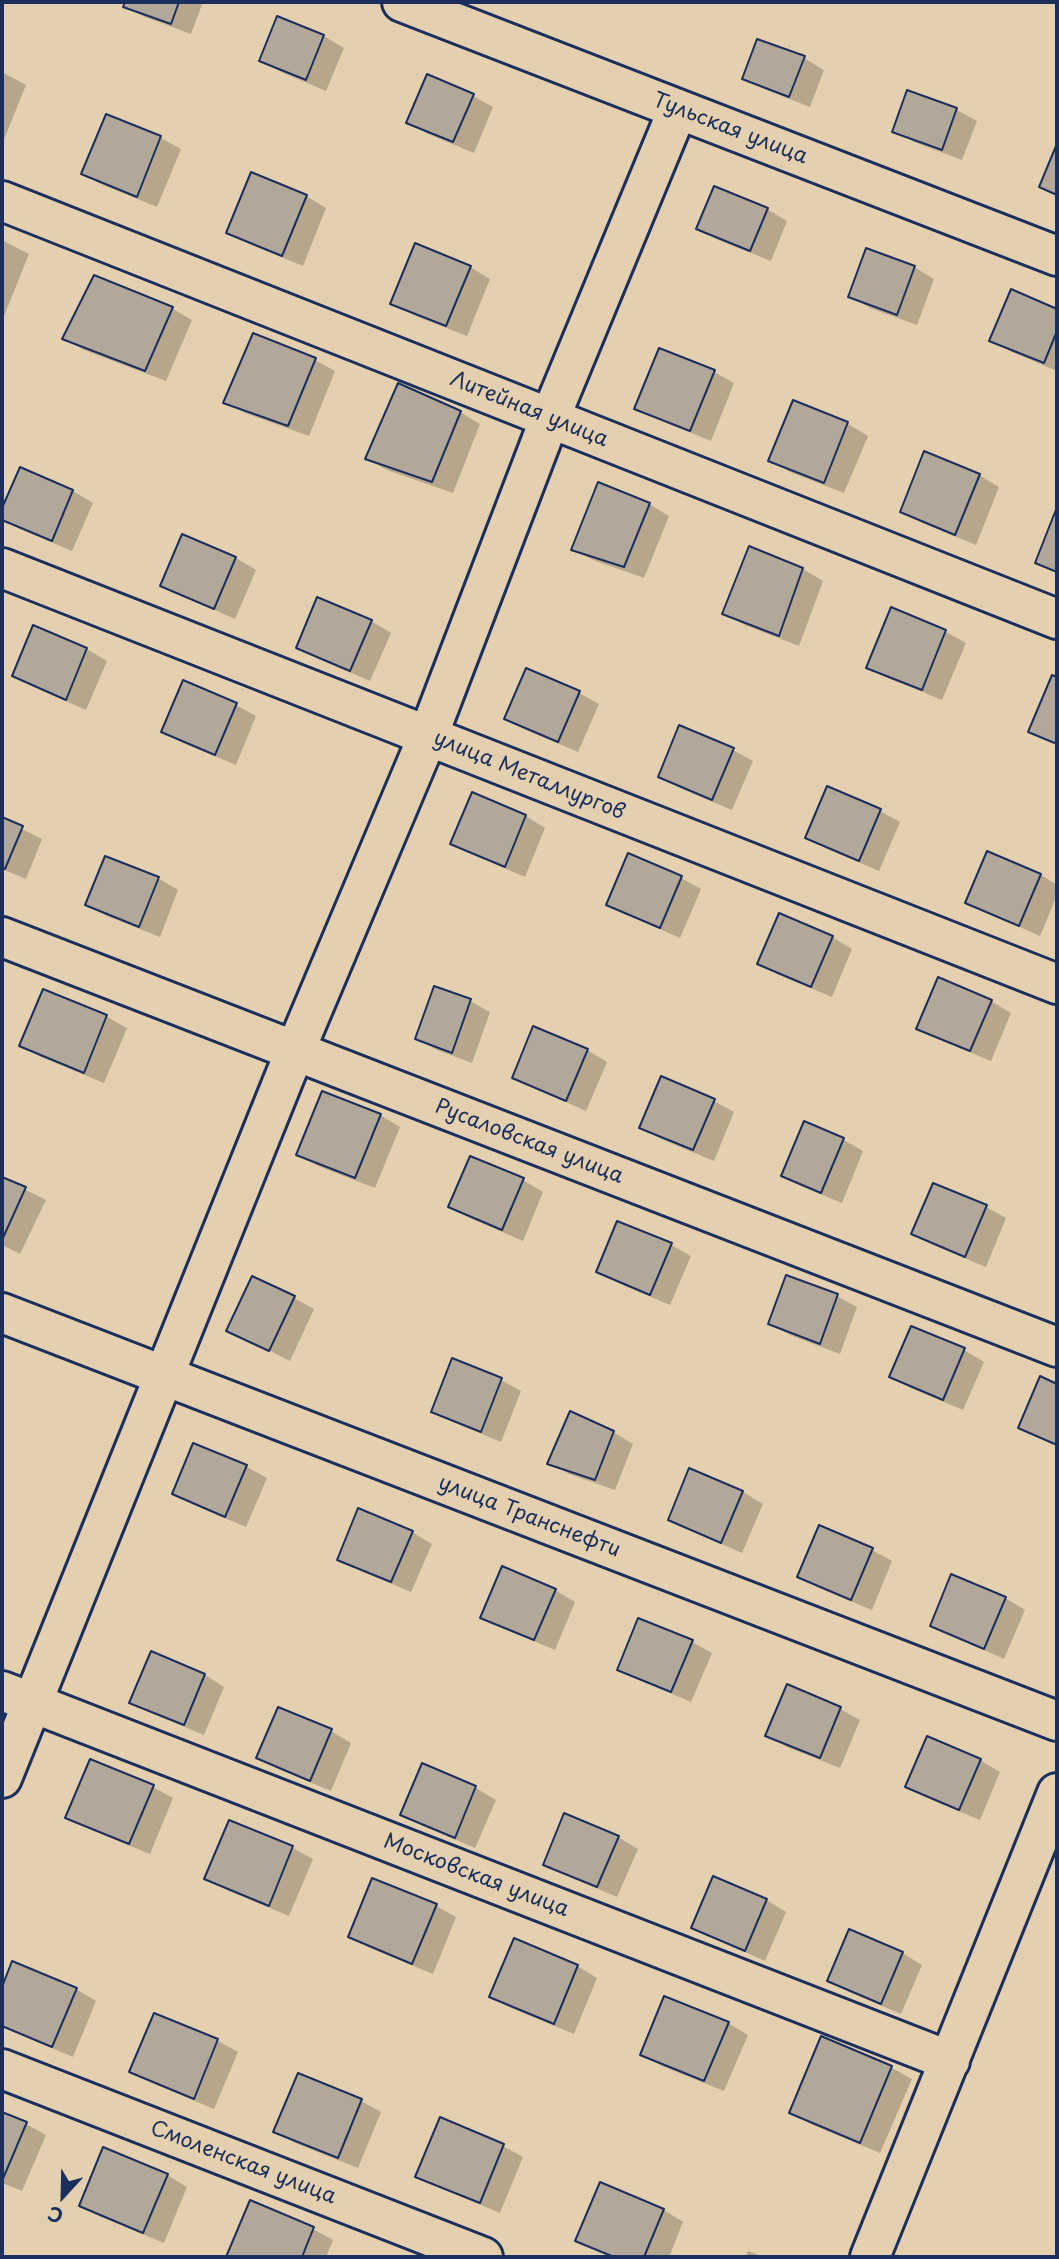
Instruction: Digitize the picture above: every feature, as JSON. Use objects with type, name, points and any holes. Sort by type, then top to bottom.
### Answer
[{"type":"street","name":"Тульская улица","points":[[402,2],[1057,256]]},
{"type":"street","points":[[2,1778],[17,1697],[164,1376],[295,1051],[428,736],[550,418],[678,109]]},
{"type":"street","name":"Литейная улица","points":[[2,201],[1057,619]]},
{"type":"street","name":"улица Металлургов","points":[[2,568],[1057,984]]},
{"type":"street","name":"Русаловская улица","points":[[2,937],[1057,1347]]},
{"type":"street","name":"улица Транснефти","points":[[2,1313],[1057,1721]]},
{"type":"street","name":"Московская улица","points":[[17,1697],[950,2061]]},
{"type":"street","points":[[870,2257],[1057,1793]]},
{"type":"street","name":"Смоленская улица","points":[[2,2069],[484,2257]]},
{"type":"building","points":[[125,2],[179,2],[171,24],[123,7]]},
{"type":"building","points":[[277,16],[324,35],[306,80],[259,61]]},
{"type":"building","points":[[757,39],[805,56],[789,97],[742,79]]},
{"type":"building","points":[[427,74],[474,94],[453,142],[406,123]]},
{"type":"building","points":[[907,90],[957,108],[942,150],[892,132]]},
{"type":"building","points":[[106,114],[161,136],[137,197],[81,174]]},
{"type":"building","points":[[1057,147],[1057,195],[1039,187]]},
{"type":"building","points":[[251,172],[307,195],[282,256],[226,233]]},
{"type":"building","points":[[714,186],[768,208],[750,251],[696,229]]},
{"type":"building","points":[[415,243],[471,266],[446,326],[390,304]]},
{"type":"building","points":[[866,248],[915,266],[897,315],[848,297]]},
{"type":"building","points":[[94,275],[173,307],[145,371],[62,339]]},
{"type":"building","points":[[1011,289],[1057,309],[1057,331],[1044,363],[989,341]]},
{"type":"building","points":[[253,333],[316,358],[288,426],[223,403]]},
{"type":"building","points":[[659,348],[715,370],[690,431],[634,409]]},
{"type":"building","points":[[398,383],[461,411],[432,482],[365,459]]},
{"type":"building","points":[[793,400],[848,422],[824,483],[768,461]]},
{"type":"building","points":[[924,451],[980,474],[955,535],[900,512]]},
{"type":"building","points":[[20,467],[73,490],[52,541],[2,520],[2,508]]},
{"type":"building","points":[[598,482],[650,503],[624,567],[571,550]]},
{"type":"building","points":[[1057,507],[1057,572],[1035,563]]},
{"type":"building","points":[[182,534],[236,557],[214,609],[160,586]]},
{"type":"building","points":[[749,546],[803,568],[779,636],[722,614]]},
{"type":"building","points":[[317,597],[372,620],[350,671],[296,648]]},
{"type":"building","points":[[891,607],[946,630],[922,690],[866,668]]},
{"type":"building","points":[[33,625],[87,648],[66,700],[12,676]]},
{"type":"building","points":[[526,668],[580,691],[558,742],[504,719]]},
{"type":"building","points":[[1052,675],[1057,677],[1057,744],[1028,732]]},
{"type":"building","points":[[183,680],[237,703],[215,755],[161,732]]},
{"type":"building","points":[[679,725],[734,748],[712,800],[658,777]]},
{"type":"building","points":[[827,786],[881,809],[859,861],[805,838]]},
{"type":"building","points":[[472,792],[526,815],[505,867],[450,844]]},
{"type":"building","points":[[2,817],[23,826],[5,869],[2,867]]},
{"type":"building","points":[[987,851],[1041,874],[1019,926],[965,903]]},
{"type":"building","points":[[628,853],[682,876],[660,928],[606,905]]},
{"type":"building","points":[[105,856],[159,877],[139,927],[85,905]]},
{"type":"building","points":[[779,913],[833,936],[811,987],[757,964]]},
{"type":"building","points":[[938,977],[992,1000],[970,1051],[916,1029]]},
{"type":"building","points":[[434,986],[471,999],[452,1053],[415,1039]]},
{"type":"building","points":[[43,989],[107,1015],[84,1073],[19,1046]]},
{"type":"building","points":[[533,1026],[588,1049],[566,1101],[512,1078]]},
{"type":"building","points":[[661,1076],[715,1099],[693,1150],[639,1128]]},
{"type":"building","points":[[322,1091],[381,1114],[355,1178],[296,1155]]},
{"type":"building","points":[[804,1121],[844,1138],[821,1193],[781,1176]]},
{"type":"building","points":[[470,1156],[524,1178],[502,1230],[448,1207]]},
{"type":"building","points":[[2,1177],[26,1187],[2,1240]]},
{"type":"building","points":[[933,1183],[987,1205],[965,1257],[911,1234]]},
{"type":"building","points":[[617,1221],[672,1243],[650,1295],[596,1272]]},
{"type":"building","points":[[786,1275],[838,1294],[820,1344],[768,1324]]},
{"type":"building","points":[[252,1276],[295,1296],[269,1351],[226,1331]]},
{"type":"building","points":[[911,1326],[965,1348],[943,1400],[889,1377]]},
{"type":"building","points":[[452,1358],[502,1378],[481,1432],[431,1412]]},
{"type":"building","points":[[1040,1376],[1057,1384],[1057,1445],[1018,1428]]},
{"type":"building","points":[[570,1411],[614,1431],[595,1480],[547,1464]]},
{"type":"building","points":[[193,1443],[247,1465],[225,1517],[172,1494]]},
{"type":"building","points":[[689,1468],[743,1491],[721,1543],[668,1520]]},
{"type":"building","points":[[358,1508],[413,1531],[391,1582],[337,1560]]},
{"type":"building","points":[[819,1525],[873,1548],[851,1600],[797,1577]]},
{"type":"building","points":[[502,1566],[556,1589],[534,1640],[480,1618]]},
{"type":"building","points":[[951,1574],[1006,1597],[984,1649],[930,1626]]},
{"type":"building","points":[[638,1618],[693,1640],[671,1692],[617,1670]]},
{"type":"building","points":[[151,1651],[205,1674],[184,1725],[129,1703]]},
{"type":"building","points":[[787,1684],[841,1707],[820,1758],[765,1736]]},
{"type":"building","points":[[278,1707],[332,1729],[310,1781],[256,1758]]},
{"type":"building","points":[[927,1736],[981,1759],[959,1810],[905,1787]]},
{"type":"building","points":[[90,1759],[154,1785],[129,1844],[65,1818]]},
{"type":"building","points":[[422,1763],[476,1786],[455,1838],[400,1815]]},
{"type":"building","points":[[564,1813],[619,1836],[597,1887],[543,1865]]},
{"type":"building","points":[[229,1820],[293,1846],[269,1906],[204,1879]]},
{"type":"building","points":[[713,1876],[767,1899],[745,1951],[691,1928]]},
{"type":"building","points":[[372,1878],[437,1904],[412,1964],[348,1937]]},
{"type":"building","points":[[849,1929],[903,1952],[881,2004],[827,1981]]},
{"type":"building","points":[[514,1938],[578,1965],[554,2024],[489,1997]]},
{"type":"building","points":[[12,1961],[77,1988],[52,2047],[2,2026],[2,1987]]},
{"type":"building","points":[[664,1996],[729,2022],[704,2081],[640,2055]]},
{"type":"building","points":[[154,2013],[218,2039],[194,2099],[129,2072]]},
{"type":"building","points":[[821,2036],[892,2066],[860,2143],[789,2113]]},
{"type":"building","points":[[298,2073],[362,2099],[338,2158],[273,2132]]},
{"type":"building","points":[[2,2112],[27,2122],[2,2181]]},
{"type":"building","points":[[440,2117],[504,2144],[480,2203],[415,2177]]},
{"type":"building","points":[[103,2147],[168,2174],[143,2233],[79,2206]]},
{"type":"building","points":[[600,2182],[664,2209],[644,2257],[614,2257],[575,2241]]},
{"type":"building","points":[[250,2200],[314,2227],[302,2257],[226,2257]]}]
